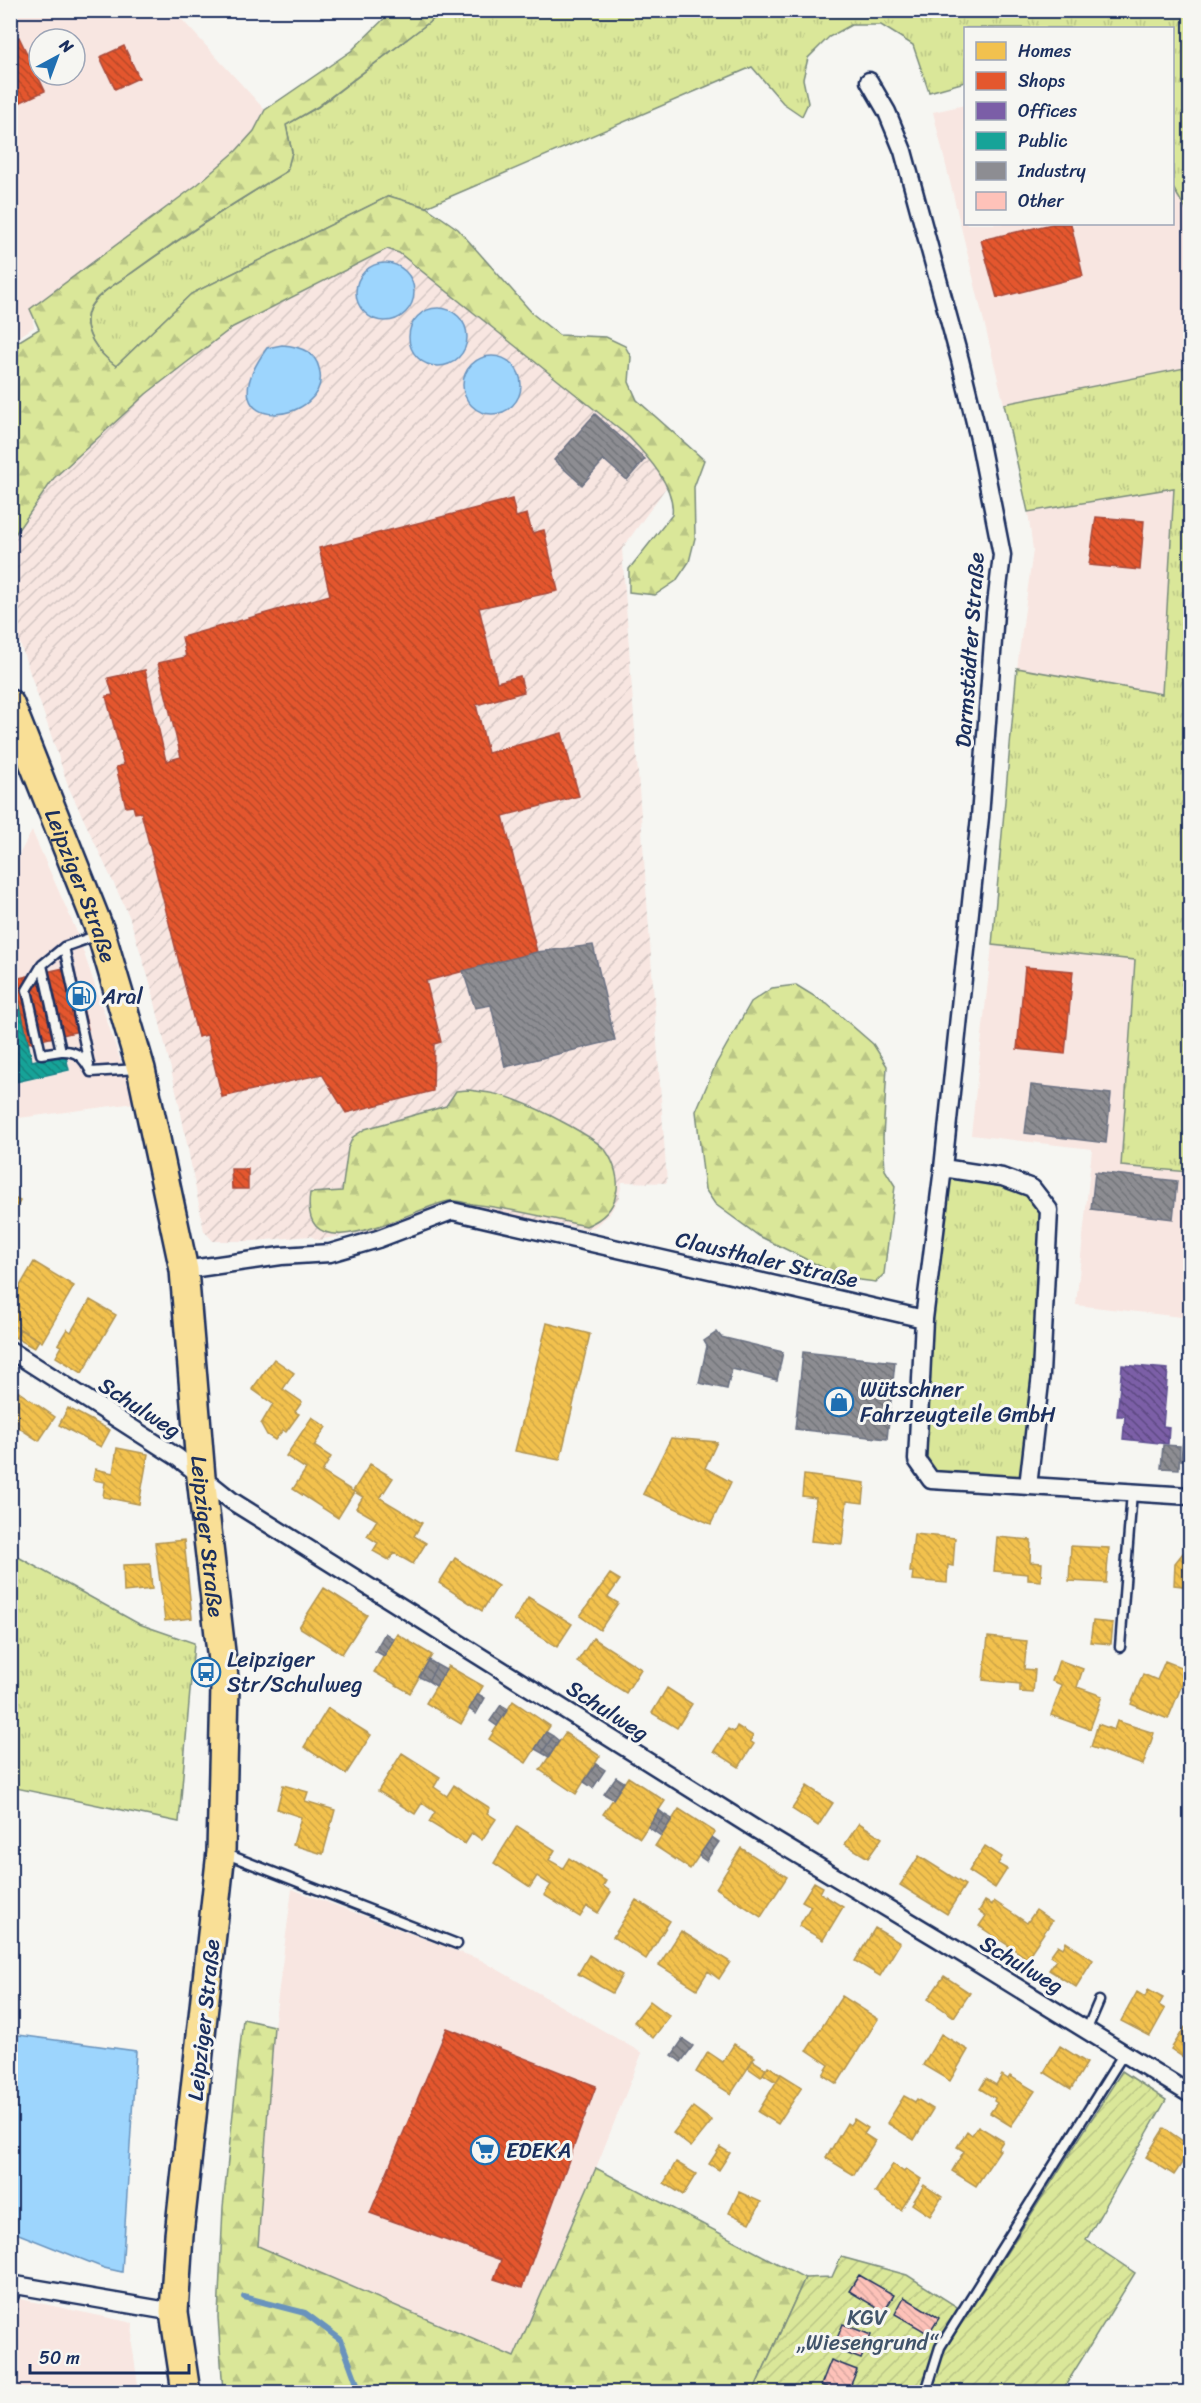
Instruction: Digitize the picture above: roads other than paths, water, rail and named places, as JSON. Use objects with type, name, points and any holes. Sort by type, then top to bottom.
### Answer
[{"type":"main road","name":"Leipziger Straße","points":[[10,704],[101,933],[141,1069],[184,1270],[201,1477],[224,1667],[221,1852],[179,2235],[174,2312],[186,2392]]},
{"type":"street","name":"Darmstädter Straße","points":[[869,81],[903,151],[960,360],[980,443],[1002,555],[995,613],[980,817],[943,1168],[924,1318]]},
{"type":"street","points":[[943,1168],[1002,1177],[1032,1188],[1049,1210],[1041,1374],[1028,1486]]},
{"type":"street","name":"Clausthaler Straße","points":[[184,1270],[282,1256],[330,1253],[378,1239],[452,1211],[924,1318]]},
{"type":"street","points":[[924,1318],[916,1460],[931,1480],[1191,1496]]},
{"type":"street","name":"Schulweg","points":[[10,1350],[177,1457],[232,1501],[757,1830],[1191,2094]]},
{"type":"street","points":[[14,2284],[174,2312]]},
{"type":"lane","points":[[91,1072],[80,1055],[70,1050],[41,1054],[27,990],[42,965],[64,947],[101,933]]},
{"type":"lane","points":[[64,947],[91,1072]]},
{"type":"lane","points":[[42,965],[61,1051]]},
{"type":"lane","points":[[91,1072],[141,1069]]},
{"type":"lane","points":[[1120,1647],[1132,1492]]},
{"type":"lane","points":[[221,1852],[458,1944]]},
{"type":"lane","points":[[1087,2029],[1099,2001]]},
{"type":"lane","points":[[926,2392],[939,2347],[1124,2053]]},
{"type":"lane","points":[[10,2317],[14,2284]]},
{"type":"water","points":[[385,263],[396,265],[409,276],[414,292],[412,303],[401,316],[385,321],[374,319],[361,308],[356,292],[358,281],[369,268]]},
{"type":"water","points":[[438,308],[449,310],[462,321],[467,337],[465,348],[454,361],[438,366],[427,364],[414,353],[409,337],[411,326],[422,313]]},
{"type":"water","points":[[282,345],[305,350],[314,357],[319,368],[319,387],[308,402],[292,411],[274,414],[258,410],[249,398],[251,378],[267,348]]},
{"type":"water","points":[[492,356],[503,358],[516,369],[521,385],[519,396],[508,409],[492,414],[481,412],[468,401],[463,385],[465,374],[476,361]]},
{"type":"water","points":[[11,2034],[136,2051],[122,2272],[104,2268],[11,2231]]},
{"type":"waterway","points":[[244,2297],[305,2313],[341,2340],[360,2392]]},
{"type":"place","name":"Aral","points":[[81,996]]},
{"type":"place","name":"Wütschner Fahrzeugteile GmbH","points":[[839,1402]]},
{"type":"place","name":"Leipziger Str/Schulweg","points":[[206,1672]]},
{"type":"place","name":"EDEKA","points":[[485,2150]]},
{"type":"park label","name":"KGV „Wiesengrund“","points":[[867,2330]]}]
